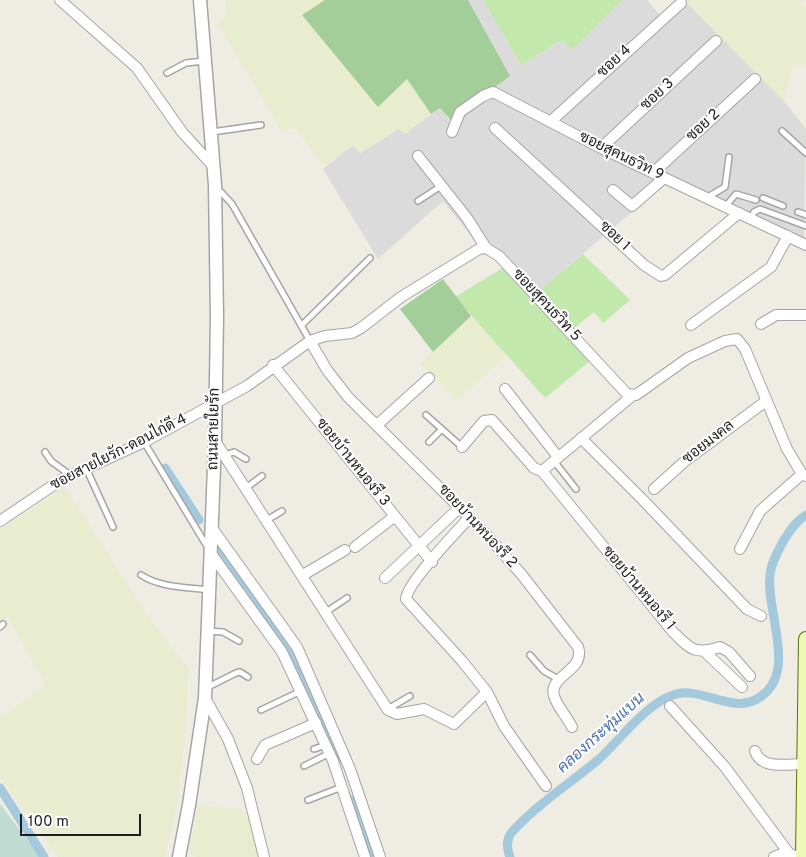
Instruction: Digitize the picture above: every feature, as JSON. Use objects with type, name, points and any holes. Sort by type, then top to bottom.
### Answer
[{"type":"main road","points":[[803,857],[806,639]]},
{"type":"street","points":[[60,0],[137,68],[182,132],[213,166]]},
{"type":"street","name":"ถนนสายใยรัก","points":[[179,857],[190,805],[205,693],[212,555],[215,441],[217,317],[214,185],[200,0]]},
{"type":"street","name":"ซอย 4","points":[[550,122],[681,3]]},
{"type":"street","name":"ซอย 3","points":[[601,148],[716,41]]},
{"type":"street","name":"ซอย 2","points":[[653,173],[755,79]]},
{"type":"street","name":"ซอยสุคนธวิท 9","points":[[452,132],[460,112],[483,96],[493,92],[601,148],[806,245]]},
{"type":"street","name":"ซอย 1","points":[[495,128],[644,265],[661,276],[666,275],[738,214]]},
{"type":"street","name":"ซอยสุคนธวิท 5","points":[[418,156],[475,230],[486,248],[499,256],[627,394],[632,396]]},
{"type":"street","points":[[613,190],[632,206],[664,178]]},
{"type":"street","points":[[691,325],[772,267],[788,236]]},
{"type":"street","points":[[215,404],[247,386],[273,365],[310,341],[324,336],[352,333],[414,289],[479,249],[486,248]]},
{"type":"street","points":[[761,324],[776,315],[806,315]]},
{"type":"street","points":[[542,471],[632,396],[688,358],[725,341],[737,339],[745,349],[787,449],[804,475],[760,511],[740,549]]},
{"type":"street","name":"ซอยบ้านหนองรี 2","points":[[310,341],[336,383],[470,517],[522,575],[578,647],[580,658],[560,680]]},
{"type":"street","name":"ซอยบ้านหนองรี 3","points":[[273,365],[395,516],[420,544],[432,562]]},
{"type":"street","points":[[377,425],[429,378]]},
{"type":"street","points":[[504,389],[556,459]]},
{"type":"street","name":"ซอยมงคล","points":[[654,489],[684,462],[766,401]]},
{"type":"street","name":"ซอยสายใยรัก-ดอนไก่ดี 4","points":[[0,521],[70,476],[144,442],[215,404]]},
{"type":"street","name":"ซอยบ้านหนองรี 1","points":[[462,447],[484,421],[492,420],[534,468],[542,471],[673,632],[690,648],[705,652],[720,647],[728,652],[750,676]]},
{"type":"street","points":[[581,438],[644,500],[747,609],[761,616]]},
{"type":"street","points":[[215,441],[388,710],[397,714],[424,709],[454,724],[487,692]]},
{"type":"street","points":[[385,578],[460,507]]},
{"type":"street","points":[[303,576],[350,548],[395,516]]},
{"type":"street","points":[[470,517],[408,591],[406,599],[462,661],[487,692],[504,726],[546,786]]},
{"type":"street","points":[[212,528],[297,646],[350,769],[380,857]]},
{"type":"street","points":[[212,555],[282,652],[328,749],[365,857]]},
{"type":"street","points":[[705,652],[742,687]]},
{"type":"street","points":[[560,680],[555,684],[554,696],[572,726]]},
{"type":"street","points":[[205,693],[228,739],[247,788],[264,857]]},
{"type":"street","points":[[670,706],[725,767],[793,855]]},
{"type":"street","points":[[257,759],[265,745],[316,723]]},
{"type":"street","points":[[755,751],[757,758],[766,764],[804,764]]},
{"type":"street","points":[[774,857],[782,852],[793,855]]},
{"type":"lane","points":[[167,73],[191,62],[204,62]]},
{"type":"lane","points":[[210,132],[261,125]]},
{"type":"lane","points":[[782,131],[806,153]]},
{"type":"lane","points":[[706,198],[725,187],[729,158]]},
{"type":"lane","points":[[214,185],[232,204],[310,341]]},
{"type":"lane","points":[[418,201],[441,186]]},
{"type":"lane","points":[[725,207],[736,194],[756,200]]},
{"type":"lane","points":[[763,198],[783,206]]},
{"type":"lane","points":[[751,219],[754,212],[760,209],[806,226]]},
{"type":"lane","points":[[798,212],[806,215]]},
{"type":"lane","points":[[302,325],[370,258]]},
{"type":"lane","points":[[426,415],[462,447]]},
{"type":"lane","points":[[429,442],[442,429]]},
{"type":"lane","points":[[144,442],[212,555]]},
{"type":"lane","points":[[45,452],[51,461],[70,476]]},
{"type":"lane","points":[[224,455],[234,452],[246,459]]},
{"type":"lane","points":[[556,459],[576,490]]},
{"type":"lane","points":[[86,468],[113,527]]},
{"type":"lane","points":[[246,488],[262,476]]},
{"type":"lane","points":[[267,520],[282,511]]},
{"type":"lane","points":[[140,575],[153,582],[166,585],[210,590]]},
{"type":"lane","points":[[326,612],[347,598]]},
{"type":"lane","points":[[208,632],[223,632],[239,641]]},
{"type":"lane","points":[[530,655],[544,671],[560,680]]},
{"type":"lane","points":[[205,693],[236,673],[240,672],[248,677]]},
{"type":"lane","points":[[261,710],[301,691]]},
{"type":"lane","points":[[388,710],[410,696]]},
{"type":"lane","points":[[314,749],[328,749]]},
{"type":"lane","points":[[304,766],[328,749]]},
{"type":"lane","points":[[308,800],[342,787]]},
{"type":"shaded area","points":[[468,0],[483,0],[521,65],[562,40],[572,50],[622,0],[647,0],[660,15],[677,0],[684,0],[784,101],[806,129],[804,249],[665,184],[539,291],[491,243],[475,241],[443,201],[378,259],[323,169],[353,145],[360,153],[398,129],[406,133],[440,108],[451,120],[510,76]]},
{"type":"shaded area","points":[[0,804],[39,855],[38,857],[0,857]]},
{"type":"green space","points":[[225,0],[325,0],[303,15],[378,106],[407,79],[431,114],[405,134],[398,129],[360,153],[353,145],[324,166],[295,128],[282,132],[218,24],[227,12]]},
{"type":"green space","points":[[325,0],[468,0],[510,76],[451,120],[440,108],[431,114],[407,79],[378,107],[302,15]]},
{"type":"green space","points":[[483,0],[622,0],[572,50],[562,40],[521,65]]},
{"type":"green space","points":[[684,0],[802,0],[802,5],[806,6],[806,65],[793,65],[784,101]]},
{"type":"green space","points":[[583,254],[630,300],[603,323],[594,312],[574,328],[539,291]]},
{"type":"green space","points":[[504,267],[590,361],[545,398],[455,297]]},
{"type":"green space","points":[[443,279],[471,316],[433,352],[400,309]]},
{"type":"green space","points":[[471,316],[507,355],[458,400],[420,364]]},
{"type":"green space","points":[[65,487],[149,618],[189,669],[185,741],[177,804],[165,857],[58,857],[0,777],[0,718],[46,685],[8,617],[0,620],[0,529]]},
{"type":"green space","points":[[198,805],[242,809],[248,816],[258,857],[196,857],[189,852]]},
{"type":"waterway","points":[[165,468],[199,520]]},
{"type":"waterway","name":"คลองกระทุ่มแบน","points":[[510,857],[508,841],[512,832],[543,803],[599,759],[653,706],[673,695],[683,693],[705,696],[726,702],[747,703],[757,699],[770,688],[776,675],[779,659],[770,590],[770,575],[775,557],[786,536],[796,523],[806,515]]},
{"type":"waterway","points":[[218,550],[295,663],[317,706],[337,760]]},
{"type":"waterway","points":[[0,788],[44,857]]},
{"type":"waterway","points":[[351,800],[370,857]]}]
